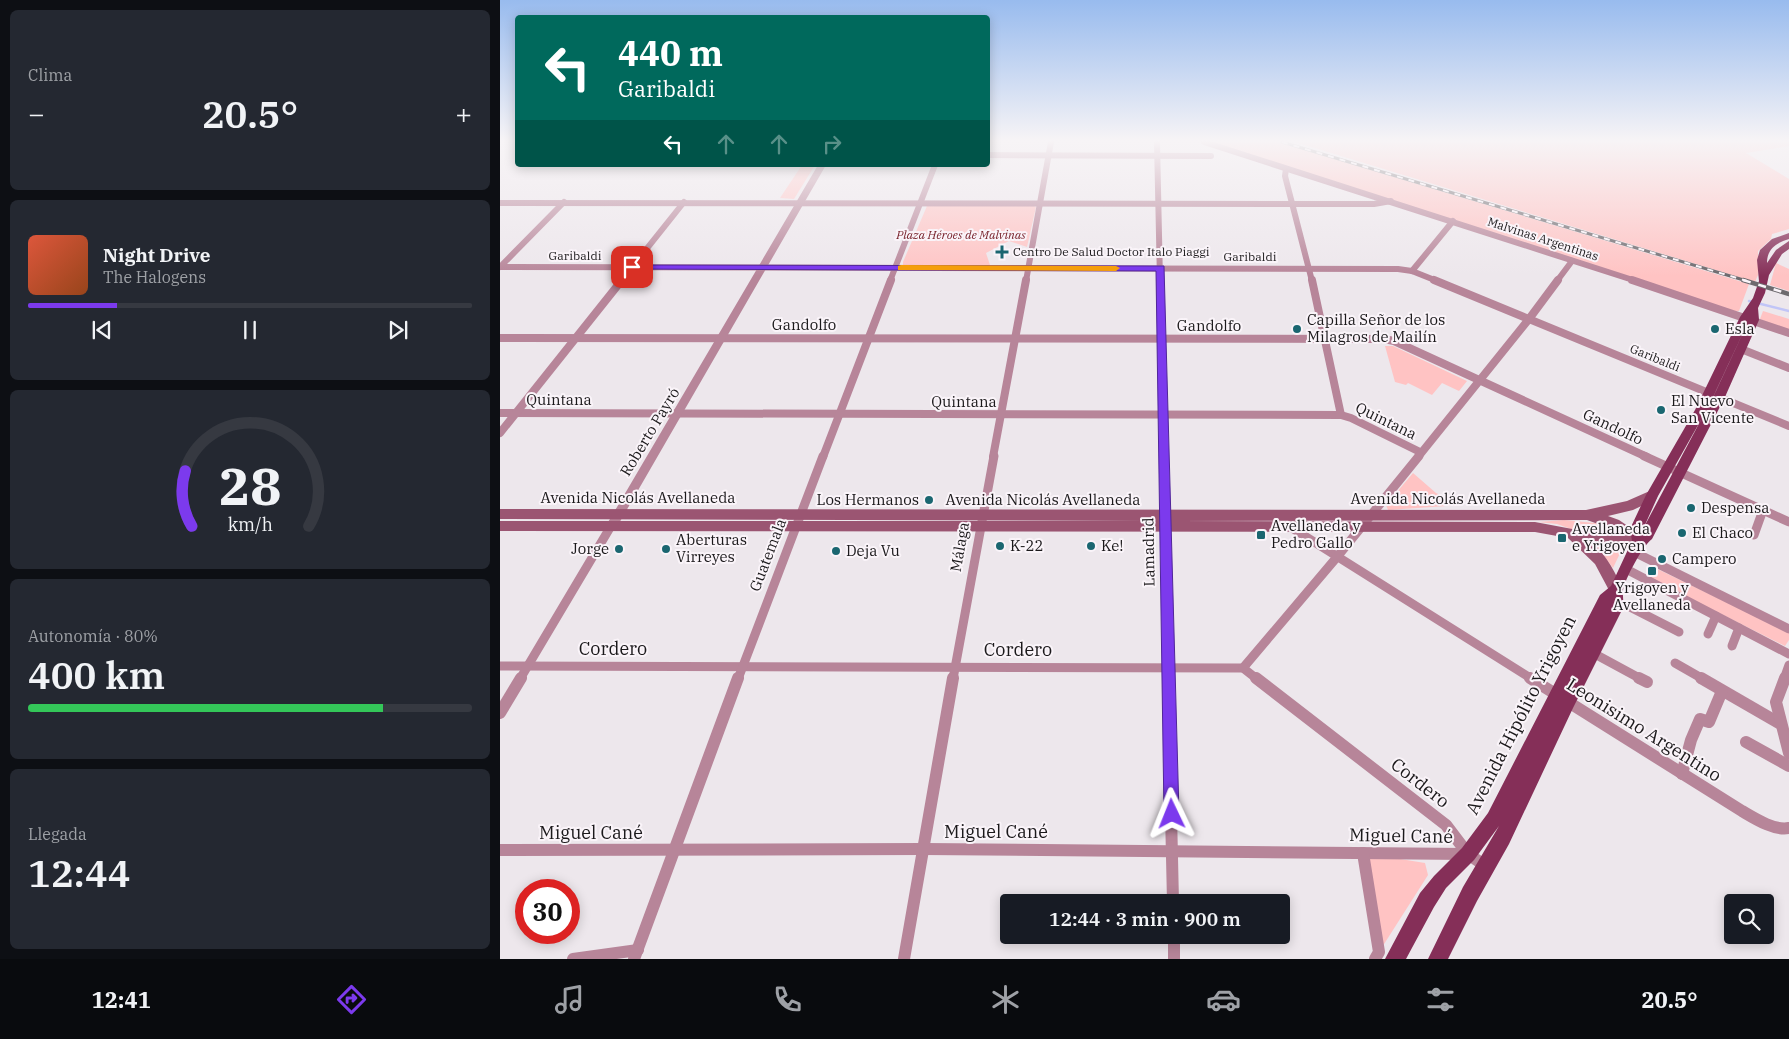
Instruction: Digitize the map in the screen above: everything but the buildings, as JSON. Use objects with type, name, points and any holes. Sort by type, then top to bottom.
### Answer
[{"type":"main road","name":"Avenida Hipólito Yrigoyen","points":[[1764,275],[1762,259],[1766,247],[1789,236]]},
{"type":"main road","name":"Avenida Hipólito Yrigoyen","points":[[1395,959],[1412,926],[1440,882],[1468,854],[1494,819],[1561,699],[1592,652],[1636,547],[1647,535],[1674,470],[1741,349],[1764,275],[1779,252],[1789,245]]},
{"type":"main road","name":"Avenida Hipólito Yrigoyen","points":[[1714,395],[1753,312]]},
{"type":"main road","name":"Avenida Hipólito Yrigoyen","points":[[1636,547],[1637,529],[1652,495],[1674,470]]},
{"type":"main road","name":"Avenida Nicolás Avellaneda","points":[[1291,522],[1371,515],[1586,515],[1620,510],[1638,504],[1652,495]]},
{"type":"main road","name":"Avenida Nicolás Avellaneda","points":[[500,514],[615,520],[1291,522],[1361,527],[1535,527],[1563,530],[1601,542],[1625,543],[1636,547]]},
{"type":"main road","name":"Avenida Nicolás Avellaneda","points":[[1586,515],[1614,524],[1636,547]]},
{"type":"main road","name":"Avenida Nicolás Avellaneda","points":[[500,526],[615,520]]},
{"type":"main road","name":"Avenida Nicolás Avellaneda","points":[[1563,530],[1598,556],[1608,569],[1616,597]]},
{"type":"main road","name":"Avenida Hipólito Yrigoyen","points":[[1438,959],[1470,894],[1503,838],[1605,599],[1616,597]]},
{"type":"street","name":"Roberto Payró","points":[[500,713],[678,415],[810,187]]},
{"type":"street","name":"Guatemala","points":[[636,954],[742,667],[928,187]]},
{"type":"street","name":"Málaga","points":[[904,959],[955,667],[1043,187]]},
{"type":"street","name":"Lamadrid","points":[[1159,187],[1173,894]]},
{"type":"street","points":[[1288,187],[1309,268],[1341,415]]},
{"type":"street","name":"Malvinas Argentinas","points":[[1344,187],[1572,261],[1753,312],[1789,333]]},
{"type":"street","points":[[500,203],[1374,204],[1391,201]]},
{"type":"street","points":[[500,267],[564,202]]},
{"type":"street","points":[[500,433],[684,202]]},
{"type":"street","points":[[1412,271],[1453,222]]},
{"type":"street","points":[[1243,668],[1371,515],[1529,319],[1572,261]]},
{"type":"street","name":"Garibaldi","points":[[500,267],[1377,268],[1412,271],[1789,426]]},
{"type":"street","name":"Gandolfo","points":[[500,338],[1384,339],[1394,341],[1789,522]]},
{"type":"street","points":[[1741,349],[1789,368]]},
{"type":"street","name":"Quintana","points":[[500,414],[1341,415],[1352,418],[1420,452]]},
{"type":"street","points":[[1754,535],[1763,510]]},
{"type":"street","name":"Leonisimo Argentino","points":[[1291,522],[1337,557],[1682,774],[1762,822],[1785,829],[1789,828]]},
{"type":"street","points":[[1636,547],[1789,629]]},
{"type":"street","points":[[1626,569],[1789,654]]},
{"type":"street","points":[[1616,597],[1630,607],[1679,632]]},
{"type":"street","points":[[1708,634],[1716,616]]},
{"type":"street","points":[[1732,646],[1739,628]]},
{"type":"street","points":[[1592,652],[1648,682]]},
{"type":"street","points":[[1675,663],[1779,723]]},
{"type":"street","points":[[1789,665],[1776,702],[1789,754]]},
{"type":"street","name":"Cordero","points":[[500,666],[1243,668],[1446,825],[1468,854]]},
{"type":"street","points":[[1682,774],[1691,740],[1700,719],[1709,722],[1722,690]]},
{"type":"street","points":[[1746,742],[1789,766]]},
{"type":"street","name":"Miguel Cané","points":[[500,850],[1172,851],[1468,854],[1487,867]]},
{"type":"street","points":[[1363,853],[1379,952],[1375,959]]},
{"type":"street","points":[[1174,944],[1174,959]]},
{"type":"street","points":[[573,959],[636,954]]},
{"type":"green space","points":[[787,187],[802,187],[794,199],[780,198]]},
{"type":"green space","points":[[1347,187],[1426,187],[1749,284],[1739,311],[1734,311]]},
{"type":"green space","points":[[1442,187],[1789,187],[1789,229],[1772,234],[1771,239],[1758,251],[1758,275],[1755,282]]},
{"type":"green space","name":"Plaza Héroes de Malvinas","points":[[927,206],[1036,207],[1027,247],[1009,241],[986,253],[990,265],[903,265]]},
{"type":"green space","points":[[1776,263],[1789,269],[1789,291],[1770,285]]},
{"type":"green space","points":[[1763,311],[1789,319],[1789,332],[1760,319]]},
{"type":"green space","points":[[1385,346],[1393,346],[1467,381],[1459,391],[1442,383],[1432,395],[1408,383],[1406,385],[1395,382]]},
{"type":"green space","points":[[1413,473],[1436,493],[1461,505],[1388,510],[1386,505]]},
{"type":"green space","points":[[1564,520],[1605,524],[1627,538],[1582,533],[1557,524],[1538,522]]},
{"type":"green space","points":[[1594,543],[1613,549],[1623,547],[1613,568]]},
{"type":"green space","points":[[1651,566],[1789,632],[1789,640],[1785,646],[1649,578],[1648,573]]},
{"type":"green space","points":[[1363,853],[1425,863],[1428,875],[1379,952]]},
{"type":"waterway","points":[[1749,301],[1789,311]]},
{"type":"railway","points":[[1432,187],[1747,281]]},
{"type":"railway","points":[[1743,280],[1789,294]]},
{"type":"slow traffic","points":[[901,268],[1116,268]]},
{"type":"place","name":"Centro De Salud Doctor Italo Piaggi","points":[[1002,252]]},
{"type":"place","name":"Capilla Señor de los Milagros de Mailín","points":[[1297,329]]},
{"type":"place","name":"Esla","points":[[1715,329]]},
{"type":"place","name":"El Nuevo San Vicente","points":[[1661,410]]},
{"type":"place","name":"Los Hermanos","points":[[929,500]]},
{"type":"place","name":"Despensa","points":[[1691,508]]},
{"type":"place","name":"El Chaco","points":[[1682,533]]},
{"type":"place","name":"Avellaneda y Pedro Gallo","points":[[1261,535]]},
{"type":"place","name":"Avellaneda e Yrigoyen","points":[[1562,538]]},
{"type":"place","name":"K-22","points":[[1000,546]]},
{"type":"place","name":"Ke!","points":[[1091,546]]},
{"type":"place","name":"Jorge","points":[[619,549]]},
{"type":"place","name":"Aberturas Virreyes","points":[[666,549]]},
{"type":"place","name":"Deja Vu","points":[[836,551]]},
{"type":"place","name":"Campero","points":[[1662,559]]},
{"type":"place","name":"Yrigoyen y Avellaneda","points":[[1652,571]]},
{"type":"route","points":[[632,267],[1160,268],[1172,814]]}]
